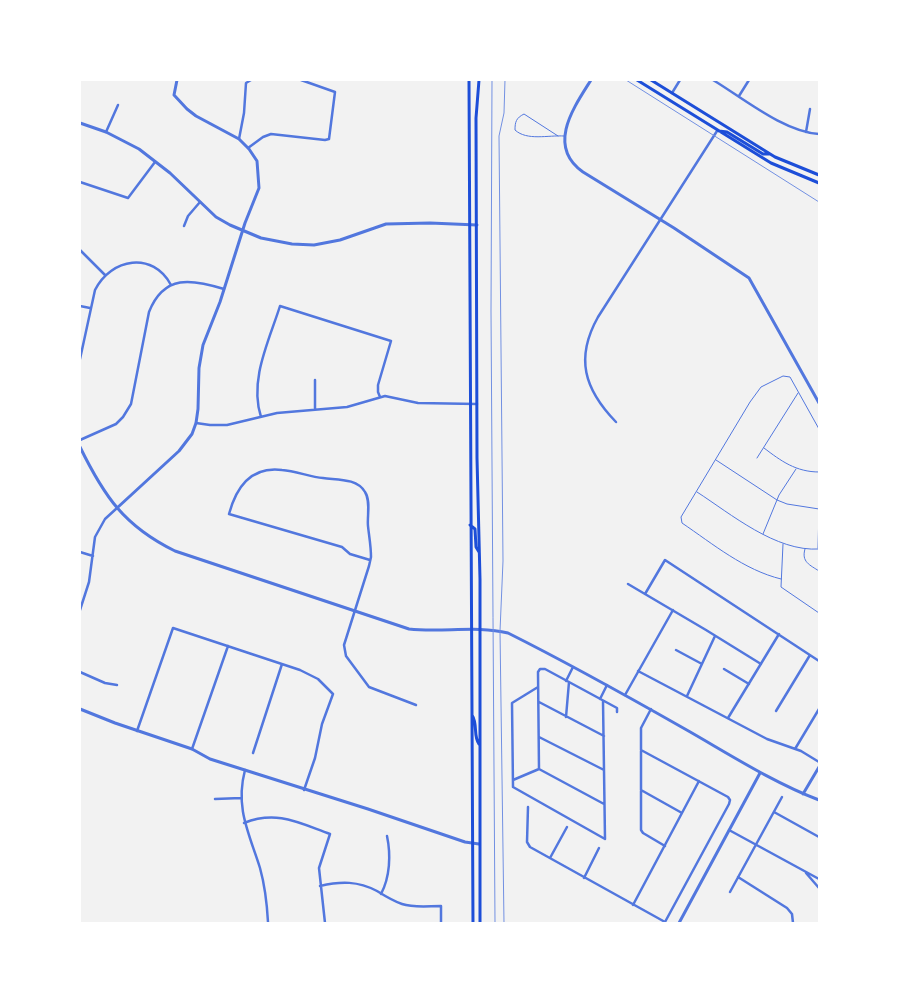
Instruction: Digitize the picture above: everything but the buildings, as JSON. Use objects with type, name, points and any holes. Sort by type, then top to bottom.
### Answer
[{"type":"main road","points":[[469,80],[473,923]]},
{"type":"main road","points":[[479,80],[476,118],[476,225],[477,458],[480,555],[480,923]]},
{"type":"main road","points":[[638,80],[771,163],[819,183]]},
{"type":"main road","points":[[651,80],[770,154],[819,175]]},
{"type":"main road","points":[[717,131],[727,132],[763,154],[770,154]]},
{"type":"main road","points":[[470,525],[475,529],[476,547],[480,555]]},
{"type":"main road","points":[[471,714],[476,723],[476,740],[480,745]]},
{"type":"street","points":[[80,610],[89,582],[95,537],[98,530],[117,508],[184,447],[192,434],[196,423],[201,354],[243,230],[256,198],[259,182],[257,161],[248,148],[239,139],[205,122],[187,109],[174,95],[177,80]]},
{"type":"street","points":[[239,139],[244,113],[246,83],[251,80]]},
{"type":"street","points":[[248,148],[263,137],[271,134],[325,140],[329,138],[335,92],[301,80]]},
{"type":"street","points":[[591,80],[568,118],[565,136],[568,153],[579,169],[749,278],[819,403]]},
{"type":"street","points":[[672,93],[680,80]]},
{"type":"street","points":[[713,80],[784,124],[806,132],[819,134]]},
{"type":"street","points":[[739,96],[749,80]]},
{"type":"street","points":[[106,132],[118,105]]},
{"type":"street","points":[[806,132],[810,109]]},
{"type":"street","points":[[80,123],[106,132],[130,144],[156,161],[221,220],[261,238],[292,244],[314,245],[340,240],[386,224],[476,225]]},
{"type":"street","points":[[616,422],[602,406],[589,382],[585,366],[586,347],[593,326],[717,131]]},
{"type":"street","points":[[80,182],[128,198],[156,161]]},
{"type":"street","points":[[184,226],[188,216],[200,202]]},
{"type":"street","points":[[80,250],[105,275]]},
{"type":"street","points":[[80,359],[95,290],[105,275],[120,265],[138,263],[157,269],[166,277],[171,285]]},
{"type":"street","points":[[80,440],[112,426],[127,412],[133,396],[149,312],[155,298],[171,285],[179,282],[193,281],[224,289]]},
{"type":"street","points":[[80,306],[90,308]]},
{"type":"street","points":[[261,416],[259,410],[258,378],[280,306],[391,341],[378,385],[380,397]]},
{"type":"street","points":[[314,409],[315,380]]},
{"type":"street","points":[[196,423],[227,425],[261,416],[347,407],[380,397],[392,397],[409,403],[477,404]]},
{"type":"street","points":[[80,447],[99,484],[117,508],[140,531],[175,551],[409,629],[434,631],[480,629],[508,633],[651,709],[760,772],[819,800]]},
{"type":"street","points":[[370,560],[350,554],[342,547],[229,514],[233,499],[246,481],[258,474],[271,470],[282,470],[324,478],[341,478],[360,487],[365,492],[367,498],[370,560],[344,645],[346,656],[369,687],[416,705]]},
{"type":"street","points":[[80,552],[93,556]]},
{"type":"street","points":[[645,594],[665,560],[819,661]]},
{"type":"street","points":[[628,584],[761,664]]},
{"type":"street","points":[[625,695],[673,610]]},
{"type":"street","points":[[138,731],[173,628],[282,664],[311,675],[333,694],[322,724],[315,758],[304,790]]},
{"type":"street","points":[[728,718],[779,634]]},
{"type":"street","points":[[687,696],[715,636]]},
{"type":"street","points":[[192,749],[228,646]]},
{"type":"street","points":[[676,650],[702,664]]},
{"type":"street","points":[[776,711],[810,655]]},
{"type":"street","points":[[253,753],[282,664]]},
{"type":"street","points":[[566,717],[568,681],[573,667]]},
{"type":"street","points":[[539,769],[538,672],[542,668],[617,708],[617,712]]},
{"type":"street","points":[[724,669],[749,684]]},
{"type":"street","points":[[638,671],[767,739],[795,749],[819,762]]},
{"type":"street","points":[[80,672],[117,686]]},
{"type":"street","points":[[538,687],[512,704],[513,787],[605,839],[602,700],[607,685]]},
{"type":"street","points":[[539,702],[604,736]]},
{"type":"street","points":[[651,709],[641,728],[642,832],[665,846]]},
{"type":"street","points":[[795,749],[819,709]]},
{"type":"street","points":[[81,711],[192,749],[210,759],[473,844],[479,844]]},
{"type":"street","points":[[540,737],[604,770]]},
{"type":"street","points":[[528,807],[528,845],[665,922],[730,800],[728,797],[641,750]]},
{"type":"street","points":[[803,794],[819,767]]},
{"type":"street","points":[[513,780],[539,769]]},
{"type":"street","points":[[539,769],[604,804]]},
{"type":"street","points":[[245,770],[241,798],[244,823],[265,889],[268,922]]},
{"type":"street","points":[[679,923],[760,772]]},
{"type":"street","points":[[633,905],[699,782]]},
{"type":"street","points":[[641,790],[682,813]]},
{"type":"street","points":[[730,892],[782,797]]},
{"type":"street","points":[[215,799],[241,798]]},
{"type":"street","points":[[774,812],[819,837]]},
{"type":"street","points":[[244,823],[260,818],[276,817],[288,819],[330,834],[319,868],[325,923]]},
{"type":"street","points":[[550,858],[567,827]]},
{"type":"street","points":[[729,830],[819,879]]},
{"type":"street","points":[[381,894],[389,871],[387,836]]},
{"type":"street","points":[[584,878],[599,848]]},
{"type":"street","points":[[804,870],[819,888]]},
{"type":"street","points":[[738,877],[787,908],[792,914],[793,923]]},
{"type":"street","points":[[320,886],[339,882],[361,884],[395,901],[408,905],[441,906],[441,923]]},
{"type":"lane","points":[[558,136],[524,114],[518,117],[515,123],[515,130],[520,135],[526,136],[558,136],[565,136]]},
{"type":"lane","points":[[781,580],[752,569],[682,523],[680,517],[761,387],[786,375],[790,377],[819,429]]},
{"type":"lane","points":[[757,458],[798,392]]},
{"type":"lane","points":[[764,448],[796,469],[819,472]]},
{"type":"lane","points":[[696,491],[763,534],[783,544],[818,549],[819,509],[787,504],[777,500],[716,460]]},
{"type":"lane","points":[[763,534],[777,500],[796,469]]},
{"type":"lane","points":[[783,544],[781,585],[784,590],[819,613]]},
{"type":"lane","points":[[805,548],[804,559],[819,571]]},
{"type":"tram line","points":[[492,80],[491,311],[495,923]]},
{"type":"railway","points":[[504,923],[500,631],[503,561],[499,136],[504,113],[505,80]]},
{"type":"railway","points":[[626,80],[819,202]]}]
